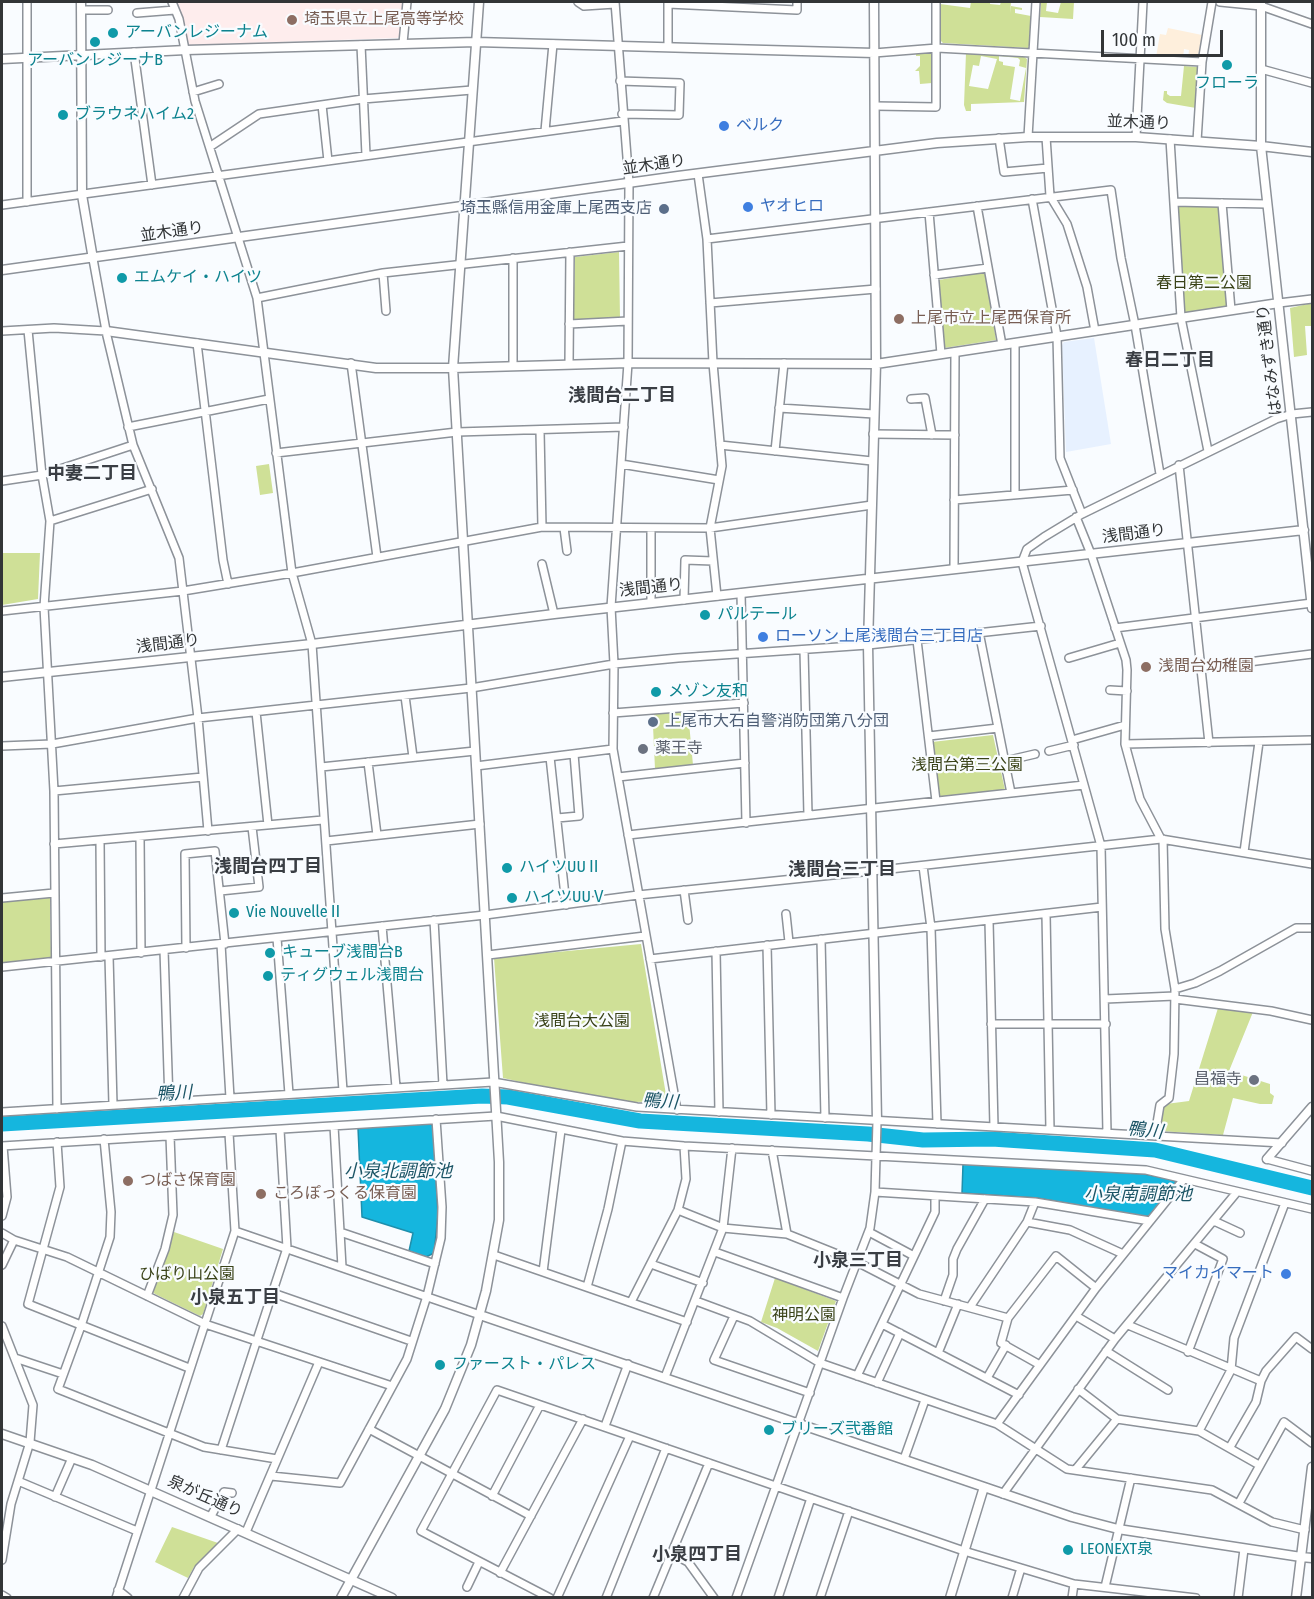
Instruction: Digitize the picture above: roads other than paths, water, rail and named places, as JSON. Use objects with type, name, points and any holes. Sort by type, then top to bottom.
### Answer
[{"type":"street","points":[[27,2],[27,202]]},
{"type":"street","points":[[172,2],[186,50],[193,92],[257,298],[292,573],[312,644],[343,1091]]},
{"type":"street","points":[[403,43],[407,2]]},
{"type":"street","points":[[341,1598],[445,1409],[471,1345],[480,1315],[494,1255],[499,1220],[499,1162],[488,955],[453,368],[479,2]]},
{"type":"street","points":[[578,2],[584,6],[615,3],[622,117],[629,183],[628,363],[611,607],[614,664],[613,750],[676,1110]]},
{"type":"street","points":[[668,47],[668,3],[797,10],[798,2]]},
{"type":"street","points":[[736,1598],[843,1298],[869,1232],[874,1192],[877,1121],[868,645],[876,364],[874,2]]},
{"type":"street","points":[[875,106],[936,107],[936,2]]},
{"type":"street","points":[[1028,137],[1036,2]]},
{"type":"street","points":[[1136,136],[1143,2]]},
{"type":"street","points":[[1197,141],[1202,62],[1212,2]]},
{"type":"street","points":[[1220,2],[1261,4],[1312,24]]},
{"type":"street","name":"はなみずき通り","points":[[1261,4],[1261,146],[1292,414],[1308,529],[1312,608]]},
{"type":"street","points":[[108,10],[81,5],[82,195],[106,331],[128,427],[133,445],[153,489],[179,558],[198,718],[208,831]]},
{"type":"street","points":[[136,13],[175,9]]},
{"type":"street","points":[[2,59],[186,50],[476,42],[874,53],[937,48],[1202,62]]},
{"type":"street","points":[[545,131],[553,44]]},
{"type":"street","points":[[361,45],[366,156]]},
{"type":"street","points":[[134,52],[152,185]]},
{"type":"street","points":[[1261,69],[1312,83]]},
{"type":"street","points":[[2,205],[469,142],[622,117],[679,115],[680,83],[620,81]]},
{"type":"street","points":[[193,92],[219,84]]},
{"type":"street","points":[[211,146],[259,114],[363,99],[472,90]]},
{"type":"street","points":[[322,105],[328,160]]},
{"type":"street","name":"並木通り","points":[[2,270],[629,183],[937,143],[999,138],[1136,136],[1312,152]]},
{"type":"street","points":[[1046,137],[1050,196],[1067,224],[1087,287],[1095,331]]},
{"type":"street","points":[[999,138],[1004,172],[1048,168]]},
{"type":"street","points":[[1170,139],[1181,318],[1208,451]]},
{"type":"street","points":[[698,174],[707,239],[713,363],[722,466],[710,528],[717,596]]},
{"type":"street","points":[[707,239],[1111,190],[1160,474]]},
{"type":"street","points":[[1032,199],[1058,336],[1060,458],[1073,490],[1127,670],[1125,744],[1140,799],[1162,839],[1166,928],[1175,995],[1174,1054],[1169,1098],[1160,1105],[1155,1136]]},
{"type":"street","points":[[1174,202],[1267,204]]},
{"type":"street","points":[[1222,203],[1231,310]]},
{"type":"street","points":[[977,206],[1002,345]]},
{"type":"street","points":[[930,212],[941,354]]},
{"type":"street","points":[[257,298],[383,273],[628,246]]},
{"type":"street","points":[[569,364],[570,252]]},
{"type":"street","points":[[513,258],[513,366]]},
{"type":"street","points":[[934,275],[988,268]]},
{"type":"street","points":[[383,273],[386,311]]},
{"type":"street","points":[[710,303],[876,289]]},
{"type":"street","points":[[2,331],[54,328],[106,331],[376,368],[628,363],[876,364],[1312,299]]},
{"type":"street","points":[[569,324],[628,321]]},
{"type":"street","points":[[28,330],[42,475],[50,521],[44,607],[54,791],[57,1109]]},
{"type":"street","points":[[197,343],[223,560],[228,584]]},
{"type":"street","points":[[1015,343],[1015,495]]},
{"type":"street","points":[[954,569],[955,352]]},
{"type":"street","points":[[351,363],[377,557]]},
{"type":"street","points":[[775,451],[784,363]]},
{"type":"street","points":[[911,399],[925,398],[932,435]]},
{"type":"street","points":[[128,427],[269,399]]},
{"type":"street","points":[[779,408],[874,414]]},
{"type":"street","points":[[1107,1133],[1101,846],[1022,562],[1027,549],[1044,537],[1160,474],[1276,419],[1292,414],[1312,412]]},
{"type":"street","points":[[276,453],[457,432],[624,427]]},
{"type":"street","points":[[540,431],[542,527]]},
{"type":"street","points":[[873,434],[955,435]]},
{"type":"street","points":[[2,482],[42,475],[133,445]]},
{"type":"street","points":[[720,445],[872,461]]},
{"type":"street","points":[[621,464],[719,480]]},
{"type":"street","points":[[1179,465],[1209,743]]},
{"type":"street","points":[[50,521],[153,489]]},
{"type":"street","points":[[954,500],[1073,490]]},
{"type":"street","points":[[2,611],[228,584],[542,527],[710,528],[872,505]]},
{"type":"street","points":[[564,528],[567,551]]},
{"type":"street","points":[[651,528],[651,603]]},
{"type":"street","name":"浅間通り","points":[[2,676],[312,644],[611,607],[1308,529]]},
{"type":"street","points":[[684,600],[685,560],[713,561]]},
{"type":"street","points":[[542,564],[554,614]]},
{"type":"street","points":[[741,593],[746,823]]},
{"type":"street","points":[[1115,628],[1312,603]]},
{"type":"street","points":[[2,746],[52,744],[198,718],[471,688],[614,664],[868,645],[1041,626]]},
{"type":"street","points":[[979,632],[1011,793]]},
{"type":"street","points":[[917,640],[936,801]]},
{"type":"street","points":[[1070,658],[1120,643]]},
{"type":"street","points":[[804,650],[808,815]]},
{"type":"street","points":[[1201,668],[1312,654]]},
{"type":"street","points":[[1110,690],[1127,691]]},
{"type":"street","points":[[405,696],[413,757]]},
{"type":"street","points":[[613,713],[744,703]]},
{"type":"street","points":[[256,712],[268,825]]},
{"type":"street","points":[[1048,751],[1125,725]]},
{"type":"street","points":[[929,736],[998,728]]},
{"type":"street","points":[[1125,744],[1312,740]]},
{"type":"street","points":[[1244,852],[1258,742]]},
{"type":"street","points":[[476,766],[613,750]]},
{"type":"street","points":[[321,767],[475,751]]},
{"type":"street","points":[[557,818],[579,816],[574,754]]},
{"type":"street","points":[[1005,761],[1035,754]]},
{"type":"street","points":[[550,757],[566,905]]},
{"type":"street","points":[[368,762],[377,835]]},
{"type":"street","points":[[618,777],[745,763]]},
{"type":"street","points":[[54,791],[203,777]]},
{"type":"street","points":[[628,835],[1084,785]]},
{"type":"street","points":[[54,844],[323,820]]},
{"type":"street","points":[[326,841],[480,824]]},
{"type":"street","points":[[220,891],[259,887],[252,827]]},
{"type":"street","points":[[140,837],[141,953]]},
{"type":"street","points":[[2,967],[485,915],[638,895],[872,872],[1162,839],[1312,864]]},
{"type":"street","points":[[100,841],[113,1105]]},
{"type":"street","points":[[186,948],[185,854],[215,851],[220,891],[230,1098]]},
{"type":"street","points":[[923,866],[931,928],[938,1125]]},
{"type":"street","points":[[684,890],[688,920]]},
{"type":"street","points":[[2,898],[54,893]]},
{"type":"street","points":[[650,959],[1102,907]]},
{"type":"street","points":[[786,914],[789,942]]},
{"type":"street","points":[[1046,914],[1050,1130]]},
{"type":"street","points":[[434,920],[443,1085]]},
{"type":"street","points":[[989,921],[994,1127]]},
{"type":"street","points":[[382,926],[396,1087]]},
{"type":"street","points":[[1175,995],[1296,928],[1312,928]]},
{"type":"street","points":[[488,955],[645,936]]},
{"type":"street","points":[[277,938],[289,1094]]},
{"type":"street","points":[[821,939],[825,1118]]},
{"type":"street","points":[[767,945],[771,1115]]},
{"type":"street","points":[[164,950],[169,1102]]},
{"type":"street","points":[[716,951],[719,1112]]},
{"type":"street","points":[[1105,999],[1175,995],[1312,1020]]},
{"type":"street","points":[[991,1024],[1106,1024]]},
{"type":"street","points":[[2,1112],[493,1082],[637,1107],[1282,1143]]},
{"type":"street","points":[[1312,1107],[1267,1159],[1312,1170]]},
{"type":"street","points":[[2,1216],[7,1197],[3,1179],[2,1146],[496,1116],[622,1140],[684,1146],[1146,1170],[1312,1209]]},
{"type":"street","points":[[271,1476],[340,1483],[407,1359],[427,1296],[441,1238],[442,1207],[436,1119]]},
{"type":"street","points":[[334,1126],[342,1267]]},
{"type":"street","points":[[221,1450],[287,1248],[280,1130]]},
{"type":"street","points":[[543,1272],[561,1130]]},
{"type":"street","points":[[128,1598],[117,1594],[235,1231],[229,1133]]},
{"type":"street","points":[[147,1296],[165,1250],[173,1215],[170,1136]]},
{"type":"street","points":[[104,1139],[111,1212],[110,1237],[58,1389],[204,1447],[277,1459]]},
{"type":"street","points":[[586,1287],[608,1209],[622,1140]]},
{"type":"street","points":[[57,1142],[60,1187],[28,1304],[189,1368]]},
{"type":"street","points":[[631,1302],[678,1210],[687,1179],[684,1146]]},
{"type":"street","points":[[665,1377],[723,1228],[732,1148]]},
{"type":"street","points":[[772,1150],[787,1234]]},
{"type":"street","points":[[998,1424],[1096,1288],[1184,1179]]},
{"type":"street","points":[[874,1192],[1035,1202],[1150,1221]]},
{"type":"street","points":[[1004,1494],[1115,1339],[1237,1192]]},
{"type":"street","points":[[857,1376],[935,1212],[936,1196]]},
{"type":"street","points":[[944,1301],[953,1275],[953,1259],[957,1249],[985,1199]]},
{"type":"street","points":[[970,1307],[1027,1222],[1035,1202]]},
{"type":"street","points":[[1199,1431],[1231,1370],[1234,1338],[1285,1203]]},
{"type":"street","points":[[678,1210],[723,1228],[787,1234],[857,1262],[919,1294],[1008,1318]]},
{"type":"street","points":[[1214,1221],[1240,1233]]},
{"type":"street","points":[[1027,1222],[1070,1230],[1124,1254]]},
{"type":"street","points":[[235,1231],[1072,1517],[1118,1529],[1312,1558]]},
{"type":"street","points":[[340,1232],[435,1264]]},
{"type":"street","points":[[869,1232],[914,1256]]},
{"type":"street","points":[[2,1233],[14,1240],[67,1257],[205,1324],[392,1386]]},
{"type":"street","points":[[2,1265],[14,1240]]},
{"type":"street","points":[[1188,1352],[1224,1259],[1195,1244]]},
{"type":"street","points":[[715,1252],[843,1298]]},
{"type":"street","points":[[494,1255],[687,1322]]},
{"type":"street","points":[[1040,1365],[1001,1342],[1008,1318],[1056,1257],[1096,1288]]},
{"type":"street","points":[[651,1264],[703,1283]]},
{"type":"street","points":[[273,1293],[411,1341]]},
{"type":"street","points":[[696,1301],[750,1322],[820,1363],[998,1424],[1067,1469],[1212,1490],[1272,1522],[1305,1530]]},
{"type":"street","points":[[938,1353],[958,1304]]},
{"type":"street","points":[[734,1316],[714,1360],[810,1393]]},
{"type":"street","points":[[1076,1316],[1115,1339]]},
{"type":"street","points":[[882,1324],[1019,1395]]},
{"type":"street","points":[[1128,1325],[1261,1382]]},
{"type":"street","points":[[2,1326],[33,1406],[30,1442],[11,1504],[2,1560]]},
{"type":"street","points":[[877,1383],[900,1333]]},
{"type":"street","points":[[1230,1447],[1256,1402],[1266,1371],[1296,1337],[1312,1349]]},
{"type":"street","points":[[987,1378],[1006,1345]]},
{"type":"street","points":[[1106,1351],[1168,1390]]},
{"type":"street","points":[[15,1358],[63,1374]]},
{"type":"street","points":[[183,1598],[198,1568],[242,1530],[271,1476],[319,1362]]},
{"type":"street","points":[[605,1426],[628,1364]]},
{"type":"street","points":[[1078,1389],[1117,1419],[1199,1431],[1258,1465]]},
{"type":"street","points":[[550,1598],[421,1531],[497,1390],[1021,1569],[1074,1584],[1196,1598]]},
{"type":"street","points":[[904,1459],[925,1400]]},
{"type":"street","points":[[492,1496],[540,1405]]},
{"type":"street","points":[[500,1573],[583,1419]]},
{"type":"street","points":[[1077,1469],[1117,1419]]},
{"type":"street","points":[[1239,1503],[1258,1465],[1284,1422],[1312,1443]]},
{"type":"street","points":[[369,1429],[531,1516]]},
{"type":"street","name":"泉が丘通り","points":[[2,1434],[30,1442],[151,1489],[392,1598]]},
{"type":"street","points":[[557,1598],[630,1436]]},
{"type":"street","points":[[606,1598],[666,1448]]},
{"type":"street","points":[[55,1497],[72,1458]]},
{"type":"street","points":[[653,1598],[709,1463]]},
{"type":"street","points":[[1296,1598],[1312,1467]]},
{"type":"street","points":[[1105,1587],[1131,1478]]},
{"type":"street","points":[[18,1481],[137,1531]]},
{"type":"street","points":[[950,1598],[984,1487]]},
{"type":"street","points":[[211,1516],[224,1492],[232,1493]]},
{"type":"street","points":[[778,1598],[811,1498]]},
{"type":"street","points":[[820,1598],[849,1511]]},
{"type":"street","points":[[1238,1598],[1244,1549]]},
{"type":"street","points":[[671,1554],[688,1562],[714,1598]]},
{"type":"street","points":[[467,1587],[479,1562]]},
{"type":"street","points":[[1012,1598],[1021,1569]]},
{"type":"street","points":[[1072,1598],[1074,1584]]},
{"type":"street","points":[[2,1595],[7,1598]]},
{"type":"water","name":"小泉北調節池","points":[[428,1122],[433,1126],[438,1215],[434,1253],[426,1257],[409,1251],[413,1233],[362,1217],[358,1128]]},
{"type":"water","name":"小泉南調節池","points":[[963,1164],[1144,1174],[1175,1180],[1176,1184],[1149,1216],[1144,1217],[1037,1198],[962,1193]]},
{"type":"waterway","name":"鴨川","points":[[2,1124],[482,1096],[508,1097],[640,1121],[868,1134],[923,1140],[992,1139],[1155,1150],[1312,1188]]},
{"type":"place","name":"埼玉県立上尾高等学校","points":[[292,20]]},
{"type":"place","name":"アーバンレジーナム","points":[[113,33]]},
{"type":"place","name":"アーバンレジーナB","points":[[95,42]]},
{"type":"place","name":"フローラ","points":[[1227,65]]},
{"type":"place","name":"ブラウネハイム2","points":[[63,115]]},
{"type":"place","name":"ベルク","points":[[724,126]]},
{"type":"place","name":"ヤオヒロ","points":[[748,207]]},
{"type":"place","name":"埼玉縣信用金庫上尾西支店","points":[[664,209]]},
{"type":"place","name":"エムケイ・ハイツ","points":[[122,278]]},
{"type":"place","name":"上尾市立上尾西保育所","points":[[899,319]]},
{"type":"place","name":"パルテール","points":[[705,615]]},
{"type":"place","name":"ローソン上尾浅間台三丁目店","points":[[763,637]]},
{"type":"place","name":"浅間台幼稚園","points":[[1146,667]]},
{"type":"place","name":"メゾン友和","points":[[656,692]]},
{"type":"place","name":"上尾市大石自警消防団第八分団","points":[[653,722]]},
{"type":"place","name":"薬王寺","points":[[643,749]]},
{"type":"place","name":"ハイツUUⅡ","points":[[507,868]]},
{"type":"place","name":"ハイツUUⅤ","points":[[512,898]]},
{"type":"place","name":"Vie NouvelleⅡ","points":[[234,913]]},
{"type":"place","name":"キューブ浅間台B","points":[[270,953]]},
{"type":"place","name":"ティグウェル浅間台","points":[[268,976]]},
{"type":"place","name":"昌福寺","points":[[1254,1080]]},
{"type":"place","name":"つばさ保育園","points":[[128,1181]]},
{"type":"place","name":"ころぽっくる保育園","points":[[261,1194]]},
{"type":"place","name":"マイカイマート","points":[[1286,1274]]},
{"type":"place","name":"ファースト・パレス","points":[[440,1365]]},
{"type":"place","name":"ブリーズ弐番館","points":[[769,1430]]},
{"type":"place","name":"LEONEXT泉","points":[[1068,1550]]},
{"type":"district","name":"春日二丁目","points":[[1170,361]]},
{"type":"district","name":"浅間台二丁目","points":[[622,396]]},
{"type":"district","name":"中妻二丁目","points":[[92,474]]},
{"type":"district","name":"浅間台四丁目","points":[[268,867]]},
{"type":"district","name":"浅間台三丁目","points":[[842,870]]},
{"type":"district","name":"小泉三丁目","points":[[858,1261]]},
{"type":"district","name":"小泉五丁目","points":[[235,1298]]},
{"type":"district","name":"小泉四丁目","points":[[697,1555]]},
{"type":"park label","name":"春日第二公園","points":[[1204,284]]},
{"type":"park label","name":"浅間台第三公園","points":[[967,766]]},
{"type":"park label","name":"浅間台大公園","points":[[582,1022]]},
{"type":"park label","name":"ひばり山公園","points":[[187,1275]]},
{"type":"park label","name":"神明公園","points":[[804,1316]]}]
